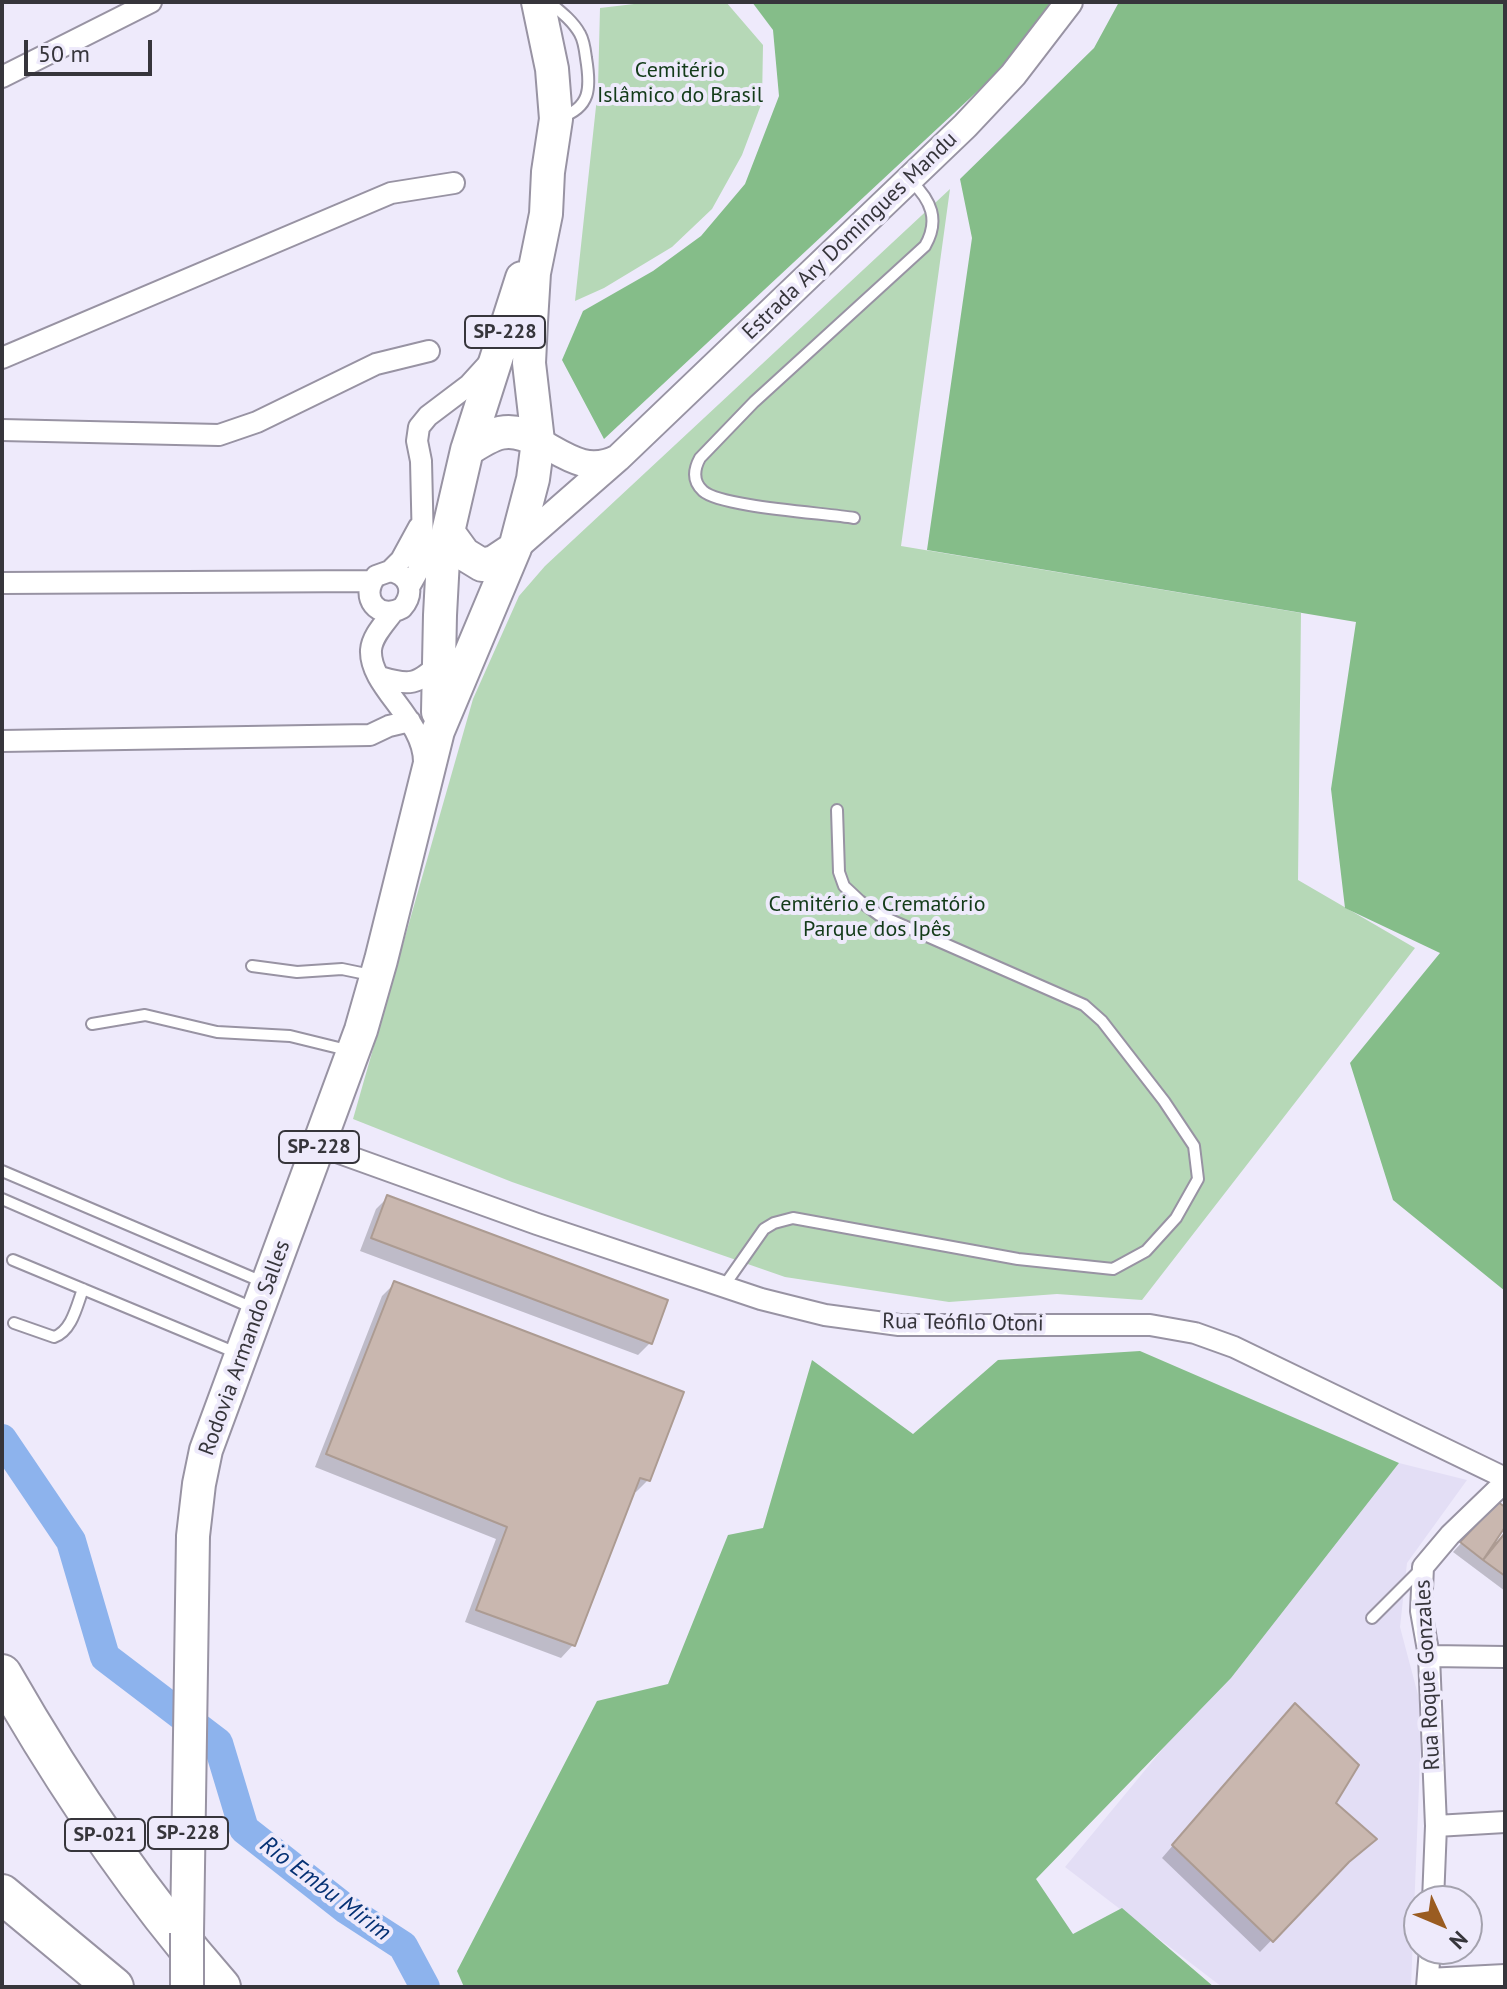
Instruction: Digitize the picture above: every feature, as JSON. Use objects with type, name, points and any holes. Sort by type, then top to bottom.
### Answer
[{"type":"highway","name":"SP-021","points":[[2,1674],[42,1743],[129,1869],[221,1987]]},
{"type":"highway","points":[[2,1894],[114,1987]]},
{"type":"main road","name":"Rodovia Armando Salles","points":[[424,726],[515,548],[533,479],[538,441],[529,363],[534,273],[546,214],[548,172],[556,119],[552,69],[538,2]]},
{"type":"main road","name":"Rodovia Armando Salles","points":[[187,1987],[193,1559],[199,1484],[206,1450],[320,1146],[376,976],[424,787],[424,726],[440,663],[443,559],[434,528],[471,436],[546,214]]},
{"type":"main road","points":[[471,436],[507,431],[525,434],[538,441]]},
{"type":"main road","points":[[434,528],[482,565],[494,562],[515,548]]},
{"type":"street","points":[[2,77],[151,2]]},
{"type":"street","name":"Estrada Ary Domingues Mandu","points":[[515,548],[618,458],[910,180],[1013,75],[1069,2]]},
{"type":"street","points":[[2,358],[391,193],[454,183]]},
{"type":"street","points":[[2,430],[219,435],[257,422],[376,364],[429,351]]},
{"type":"street","points":[[434,528],[422,499],[417,441],[419,427],[428,416],[469,385],[497,354]]},
{"type":"street","points":[[446,404],[464,410],[471,436]]},
{"type":"street","points":[[538,441],[566,457],[592,466],[618,458]]},
{"type":"street","points":[[384,610],[368,595],[371,581],[390,571],[410,546],[434,528]]},
{"type":"street","points":[[384,610],[407,603],[409,587],[418,571],[423,547],[434,528]]},
{"type":"street","points":[[390,571],[403,576],[409,587]]},
{"type":"street","points":[[2,583],[371,581]]},
{"type":"street","points":[[384,610],[371,650],[372,661],[380,677],[424,726]]},
{"type":"street","points":[[380,677],[413,684],[426,677],[440,663]]},
{"type":"street","points":[[370,735],[381,717],[383,700],[380,677]]},
{"type":"street","points":[[2,741],[370,735],[389,726],[424,726]]},
{"type":"street","name":"Rua Teófilo Otoni","points":[[320,1146],[537,1224],[724,1286],[825,1315],[899,1325],[1150,1325],[1195,1333],[1234,1347],[1505,1480]]},
{"type":"street","name":"Rua Roque Gonzales","points":[[1434,1885],[1436,1826],[1429,1656],[1421,1611],[1423,1567],[1505,1480]]},
{"type":"street","points":[[1429,1656],[1505,1657]]},
{"type":"street","points":[[1436,1826],[1505,1822]]},
{"type":"street","points":[[1428,1983],[1505,1975]]},
{"type":"lane","points":[[549,2],[580,33],[589,78],[588,92],[575,113],[556,119]]},
{"type":"lane","points":[[854,518],[730,501],[705,493],[695,478],[694,467],[754,402],[925,246],[931,232],[932,213],[928,196],[910,180]]},
{"type":"lane","points":[[724,1286],[764,1229],[793,1218],[1018,1259],[1113,1269],[1146,1251],[1176,1218],[1198,1179],[1194,1146],[1102,1021],[1084,1005],[879,915],[844,886],[839,872],[837,810]]},
{"type":"lane","points":[[252,966],[297,972],[342,969],[376,976]]},
{"type":"lane","points":[[92,1024],[145,1015],[217,1032],[290,1036],[353,1051]]},
{"type":"lane","points":[[2,1171],[262,1297]]},
{"type":"lane","points":[[2,1199],[262,1297]]},
{"type":"lane","points":[[13,1260],[240,1355]]},
{"type":"lane","points":[[14,1323],[54,1337],[61,1335],[83,1289]]},
{"type":"lane","points":[[1372,1618],[1423,1567]]},
{"type":"shaded area","points":[[1399,1463],[1467,1480],[1407,1563],[1400,1627],[1422,1710],[1415,1885],[1403,1885],[1403,1965],[1412,1965],[1411,1987],[1222,1987],[1065,1867]]},
{"type":"green space","name":"Cemitério Islâmico do Brasil","points":[[651,2],[726,2],[763,45],[762,102],[742,155],[712,209],[672,247],[604,288],[575,301],[598,88],[600,8]]},
{"type":"green space","points":[[752,2],[1052,2],[1026,46],[604,439],[562,360],[583,311],[653,271],[701,236],[745,184],[779,96],[773,30]]},
{"type":"green space","points":[[1119,2],[1505,2],[1505,1291],[1393,1200],[1350,1063],[1440,953],[1345,908],[1331,789],[1356,622],[927,550],[972,238],[960,179],[1094,48]]},
{"type":"green space","name":"Cemitério e Crematório Parque dos Ipês","points":[[950,189],[901,546],[1301,613],[1298,880],[1415,948],[1142,1300],[1057,1294],[949,1302],[785,1277],[512,1182],[353,1119],[473,699],[519,596],[545,566]]},
{"type":"green space","points":[[1140,1351],[1399,1463],[1231,1678],[1036,1879],[1073,1934],[1122,1908],[1214,1987],[464,1987],[457,1971],[597,1701],[668,1684],[728,1535],[763,1528],[812,1360],[913,1434],[998,1360]]},
{"type":"building","points":[[387,1195],[668,1300],[652,1344],[371,1238]]},
{"type":"building","points":[[394,1281],[684,1392],[650,1481],[640,1478],[575,1646],[476,1610],[507,1527],[326,1454]]},
{"type":"building","points":[[1498,1502],[1505,1507],[1505,1527],[1483,1560],[1460,1542]]},
{"type":"building","points":[[1505,1533],[1505,1576],[1483,1560]]},
{"type":"building","points":[[1295,1703],[1359,1765],[1336,1803],[1377,1839],[1349,1862],[1273,1942],[1172,1845]]},
{"type":"waterway","name":"Rio Embu Mirim","points":[[2,1439],[71,1541],[105,1657],[218,1743],[244,1829],[346,1909],[403,1946],[425,1987]]}]
